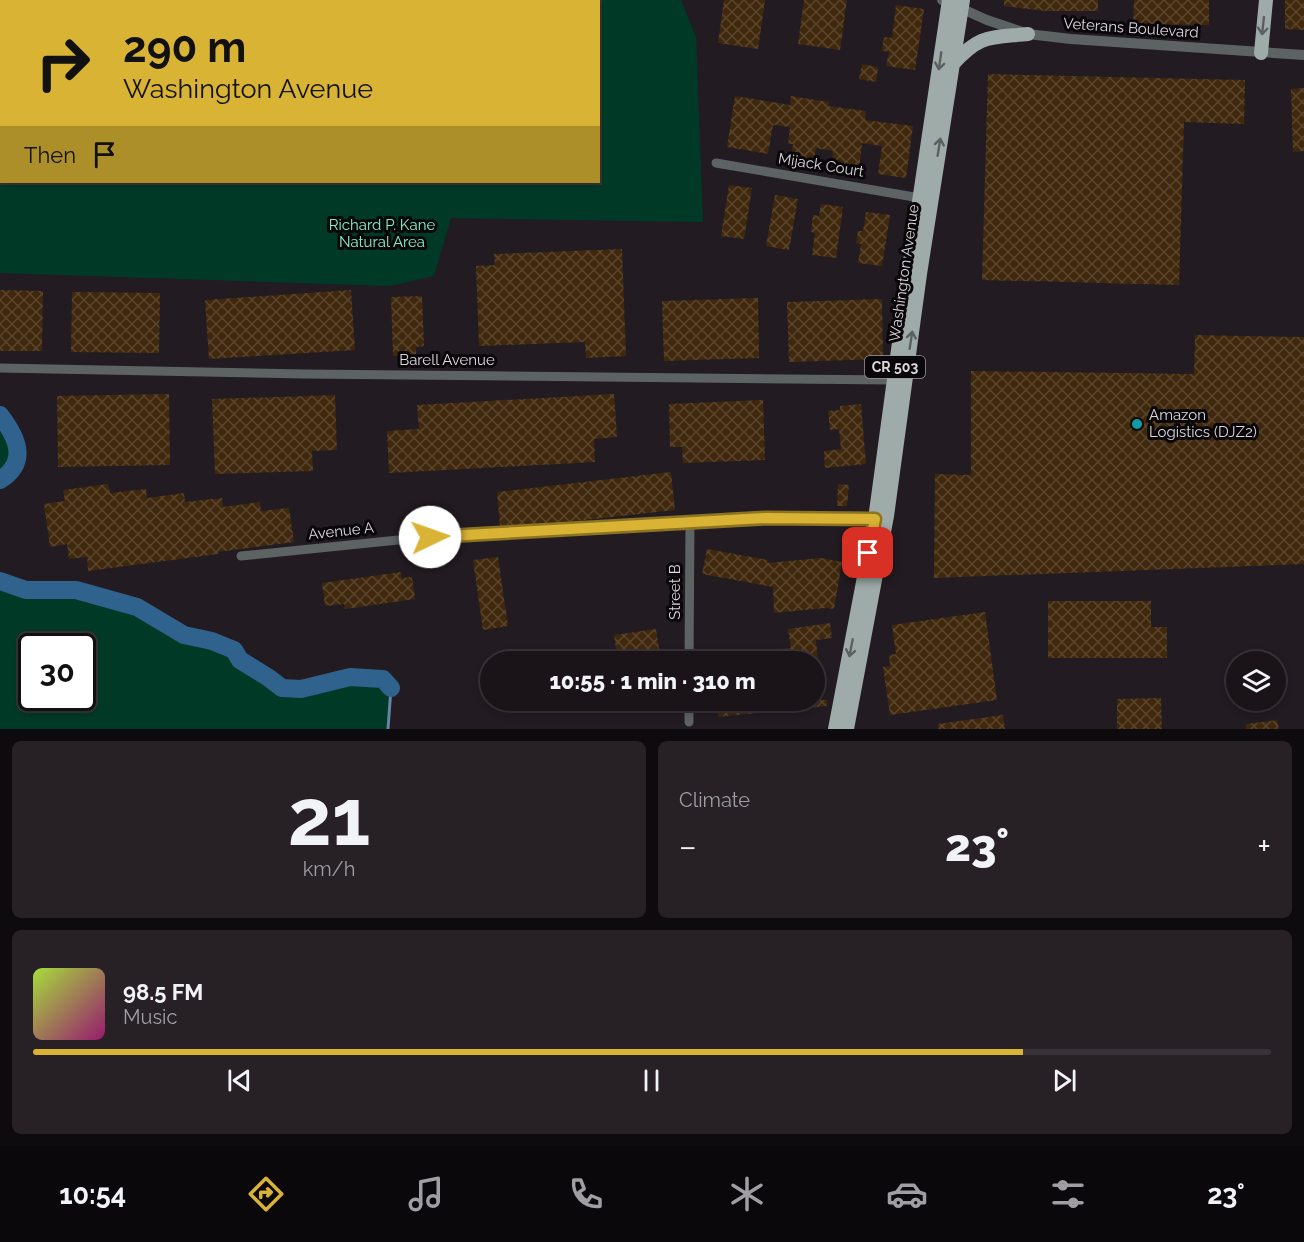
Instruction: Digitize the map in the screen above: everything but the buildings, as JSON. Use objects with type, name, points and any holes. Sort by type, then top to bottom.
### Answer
[{"type":"main road","points":[[1261,53],[1266,0]]},
{"type":"main road","name":"Washington Avenue","points":[[847,729],[887,516],[920,274],[952,65],[953,2]]},
{"type":"main road","name":"Washington Avenue","points":[[835,729],[875,519],[920,198],[953,2]]},
{"type":"main road","points":[[952,65],[975,43],[994,37],[1028,34]]},
{"type":"street","name":"Veterans Boulevard","points":[[953,2],[994,23],[1028,34],[1304,55]]},
{"type":"street","name":"Mijack Court","points":[[716,163],[920,198]]},
{"type":"street","name":"Barell Avenue","points":[[0,368],[893,380]]},
{"type":"street","name":"Avenue A","points":[[242,556],[430,537],[766,518],[875,519]]},
{"type":"street","name":"Street B","points":[[689,651],[690,522]]},
{"type":"street","points":[[689,711],[689,722]]},
{"type":"green space","name":"Richard P. Kane Natural Area","points":[[600,0],[681,0],[696,37],[703,222],[451,218],[434,276],[390,286],[0,273],[0,183],[600,183]]},
{"type":"green space","points":[[0,415],[15,440],[17,457],[15,465],[0,480]]},
{"type":"green space","points":[[0,581],[26,590],[76,590],[137,607],[184,635],[212,641],[234,650],[240,661],[282,688],[301,689],[350,677],[383,679],[391,688],[388,729],[0,729]]},
{"type":"waterway","points":[[0,415],[11,432],[17,449],[15,465],[0,480]]},
{"type":"waterway","points":[[0,581],[26,590],[76,590],[137,607],[184,635],[212,641],[234,650],[240,660],[282,688],[301,689],[350,677],[383,679],[391,688]]},
{"type":"waterway","points":[[388,729],[391,688]]},
{"type":"place","name":"Amazon Logistics (DJZ2)","points":[[1137,424]]},
{"type":"route","points":[[430,537],[766,518],[875,519],[868,553]]}]
